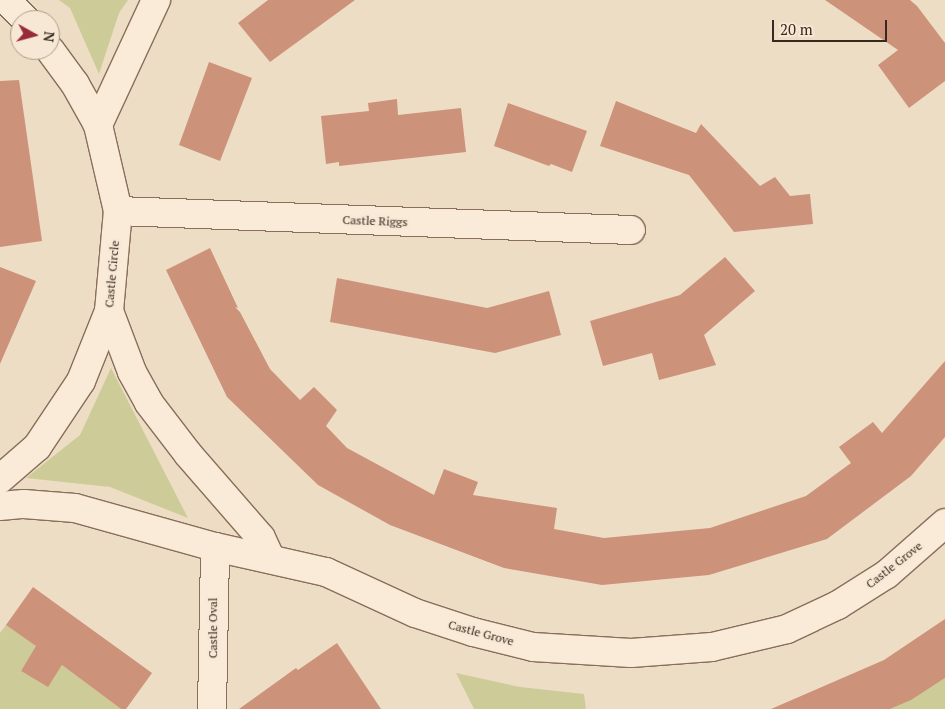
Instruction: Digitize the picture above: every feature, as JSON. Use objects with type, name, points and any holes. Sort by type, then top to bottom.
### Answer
[{"type":"street","points":[[6,0],[16,10]]},
{"type":"street","points":[[98,125],[156,0]]},
{"type":"street","name":"Castle Circle","points":[[0,479],[37,447],[81,381],[109,311],[118,212],[98,125],[75,84],[57,60]]},
{"type":"street","name":"Castle Riggs","points":[[118,212],[631,230]]},
{"type":"street","points":[[109,311],[132,372],[149,403],[188,454],[261,538],[270,559]]},
{"type":"street","name":"Castle Grove","points":[[0,506],[24,504],[75,508],[215,547],[326,572],[415,613],[473,632],[533,646],[631,652],[712,647],[786,630],[838,605],[887,574],[945,523]]},
{"type":"street","name":"Castle Oval","points":[[212,709],[215,547]]},
{"type":"shaded area","points":[[59,0],[128,0],[119,13],[99,74],[70,8]]},
{"type":"shaded area","points":[[111,368],[188,518],[110,487],[26,478],[80,435]]},
{"type":"shaded area","points":[[6,625],[37,646],[21,671],[48,686],[62,665],[121,709],[0,709],[0,633]]},
{"type":"shaded area","points":[[456,673],[520,687],[584,694],[586,709],[474,709]]},
{"type":"shaded area","points":[[945,678],[945,709],[890,709],[910,700]]},
{"type":"building","points":[[268,0],[355,0],[270,62],[238,23]]},
{"type":"building","points":[[825,0],[910,0],[917,6],[945,43],[945,81],[909,108],[878,65],[898,50]]},
{"type":"building","points":[[209,62],[252,78],[220,161],[179,145]]},
{"type":"building","points":[[19,80],[42,241],[0,247],[0,81]]},
{"type":"building","points":[[397,99],[398,115],[461,108],[466,152],[339,166],[339,162],[326,164],[321,116],[369,111],[368,103]]},
{"type":"building","points":[[616,101],[696,133],[701,124],[760,186],[775,177],[790,196],[810,194],[813,224],[734,232],[689,175],[600,146]]},
{"type":"building","points":[[508,103],[587,131],[572,172],[551,164],[549,166],[494,146]]},
{"type":"building","points":[[210,248],[238,308],[235,307],[240,312],[270,369],[300,400],[314,387],[337,410],[326,426],[347,448],[434,495],[444,469],[478,482],[473,495],[557,508],[554,529],[604,538],[710,528],[806,496],[851,463],[839,447],[873,422],[882,433],[945,361],[945,437],[911,476],[827,539],[709,575],[602,585],[504,568],[390,525],[318,485],[227,397],[166,270]]},
{"type":"building","points":[[725,257],[755,291],[704,335],[716,365],[659,380],[652,353],[603,366],[590,321],[680,295]]},
{"type":"building","points":[[0,267],[36,281],[0,364]]},
{"type":"building","points":[[337,278],[487,308],[549,291],[561,335],[495,353],[330,322]]},
{"type":"building","points":[[33,587],[152,673],[126,709],[121,709],[62,665],[48,687],[21,671],[36,646],[6,625]]},
{"type":"building","points":[[945,619],[945,678],[911,700],[890,709],[771,709],[884,660]]},
{"type":"building","points":[[337,643],[381,709],[239,709],[296,668],[298,670]]}]
